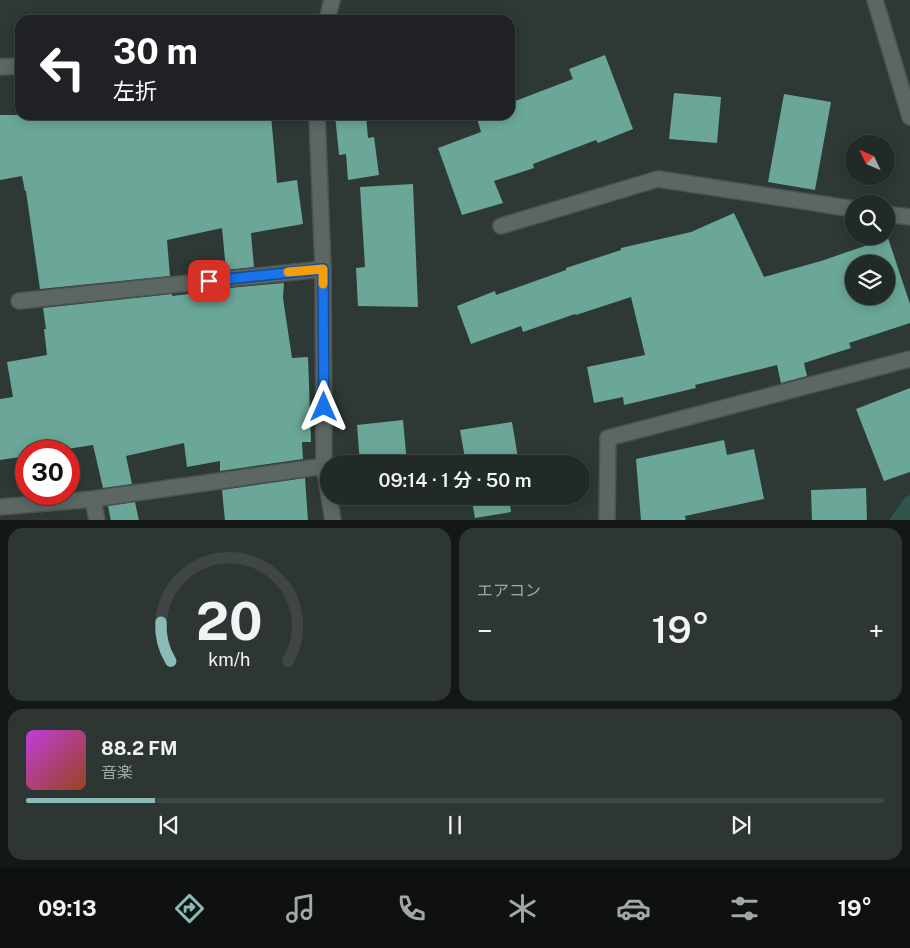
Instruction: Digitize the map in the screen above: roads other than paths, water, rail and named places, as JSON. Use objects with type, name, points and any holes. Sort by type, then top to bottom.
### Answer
[{"type":"street","points":[[328,15],[332,0]]},
{"type":"street","points":[[875,0],[910,117]]},
{"type":"street","points":[[0,67],[15,66]]},
{"type":"street","points":[[317,120],[323,269],[324,455]]},
{"type":"street","points":[[501,226],[658,179],[845,208]]},
{"type":"street","points":[[895,215],[910,217]]},
{"type":"street","points":[[19,301],[323,269]]},
{"type":"street","points":[[607,519],[608,438],[910,359]]},
{"type":"street","points":[[0,507],[94,499],[320,467]]},
{"type":"street","points":[[94,499],[96,520]]},
{"type":"street","points":[[330,505],[333,520]]}]
